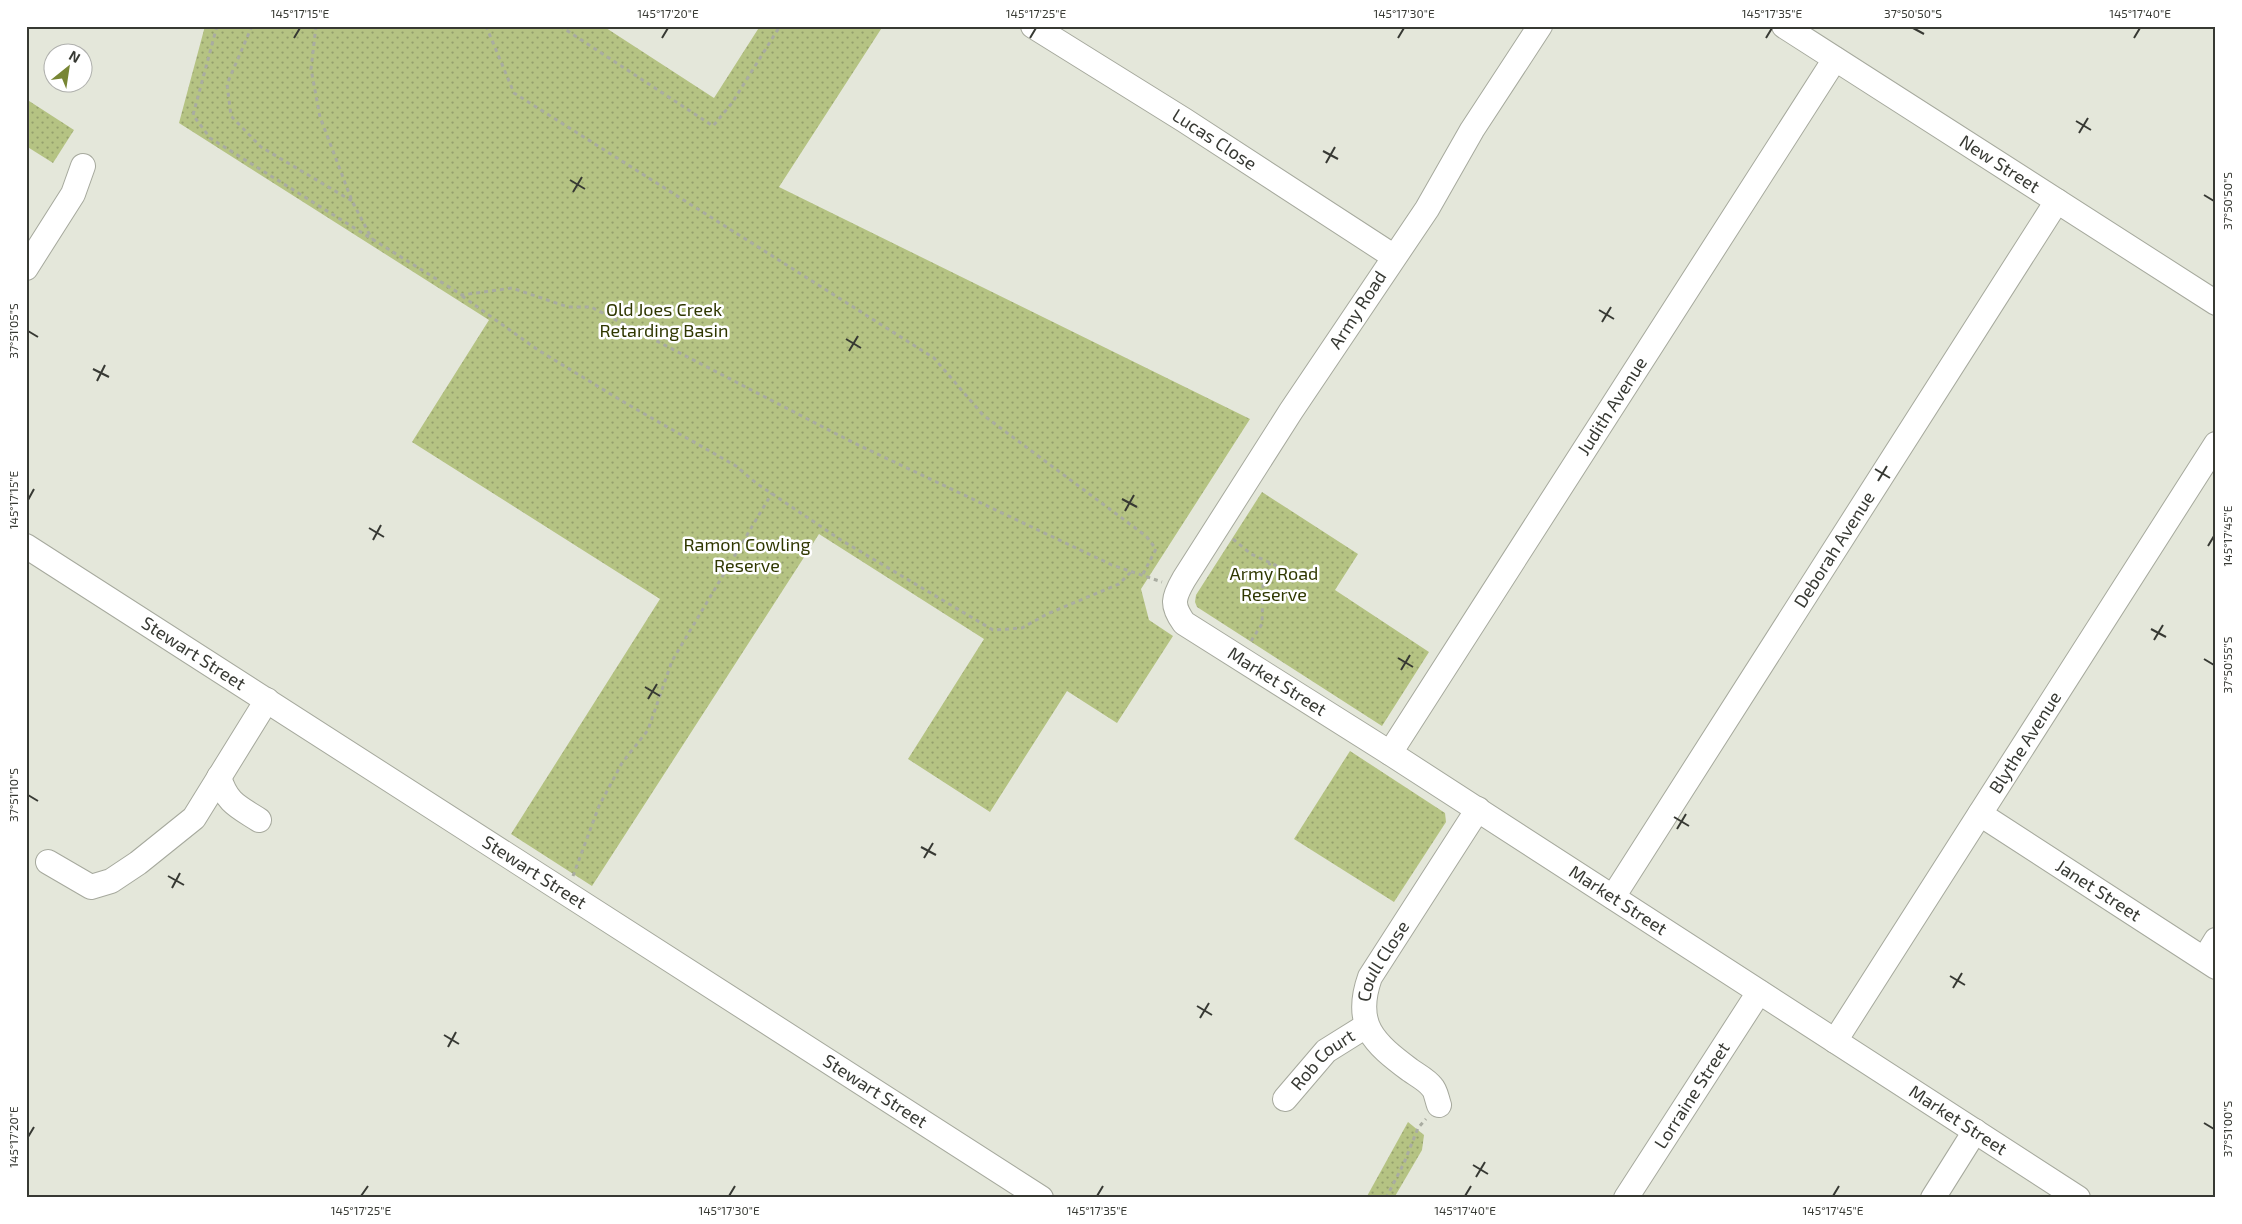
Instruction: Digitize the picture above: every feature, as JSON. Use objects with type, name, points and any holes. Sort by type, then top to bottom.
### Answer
[{"type":"street","name":"Lucas Close","points":[[1033,26],[1184,120],[1393,256]]},
{"type":"street","name":"Army Road","points":[[1175,594],[1291,411],[1393,256],[1427,209],[1472,130],[1540,26]]},
{"type":"street","name":"New Street","points":[[1784,26],[2216,303]]},
{"type":"street","name":"Judith Avenue","points":[[1390,753],[1835,59]]},
{"type":"street","points":[[26,268],[73,194],[83,166]]},
{"type":"street","name":"Deborah Avenue","points":[[1612,897],[2056,201]]},
{"type":"street","name":"Blythe Avenue","points":[[1835,1041],[2216,444]]},
{"type":"street","name":"Stewart Street","points":[[26,546],[1041,1198]]},
{"type":"street","name":"Market Street","points":[[1175,594],[1175,610],[1184,623],[1390,753],[2078,1198]]},
{"type":"street","points":[[48,862],[91,887],[110,881],[138,863],[194,818],[267,700]]},
{"type":"street","points":[[219,777],[224,793],[234,805],[259,820]]},
{"type":"street","name":"Coull Close","points":[[1439,1105],[1432,1087],[1392,1056],[1370,1034],[1366,1026],[1364,993],[1370,977],[1478,810]]},
{"type":"street","name":"Janet Street","points":[[1980,814],[2212,955]]},
{"type":"street","name":"Lorraine Street","points":[[1626,1198],[1760,992]]},
{"type":"street","name":"Rob Court","points":[[1285,1099],[1326,1051],[1366,1026]]},
{"type":"street","points":[[1933,1198],[1975,1131]]},
{"type":"path","points":[[217,26],[193,115],[210,138],[462,295],[538,350],[634,408],[736,466],[841,540],[993,630],[1022,628],[1047,614],[1119,584],[1131,572]]},
{"type":"path","points":[[252,26],[227,84],[231,116],[261,148],[352,201]]},
{"type":"path","points":[[316,26],[311,69],[320,117],[352,201],[372,239]]},
{"type":"path","points":[[486,26],[514,93],[934,358],[983,414],[1146,536],[1156,549],[1142,576]]},
{"type":"path","points":[[560,26],[713,126],[732,103],[780,26]]},
{"type":"path","points":[[462,295],[512,288],[568,307],[591,307],[852,442],[1112,565],[1165,584],[1175,594]]},
{"type":"path","points":[[572,878],[599,806],[622,763],[648,730],[672,661],[772,493]]},
{"type":"path","points":[[1230,537],[1251,554],[1297,575]]},
{"type":"path","points":[[1249,644],[1262,624],[1263,584],[1270,563]]},
{"type":"path","points":[[1386,1198],[1404,1163],[1418,1128]]},
{"type":"green space","name":"Old Joes Creek Retarding Basin","points":[[205,26],[603,26],[714,98],[760,26],[883,26],[779,187],[1250,419],[1141,589],[1149,620],[1173,636],[1117,723],[1067,691],[990,812],[908,759],[984,639],[819,534],[592,886],[511,834],[660,599],[412,442],[489,320],[179,123]]},
{"type":"green space","points":[[26,99],[74,130],[53,163],[26,146]]},
{"type":"green space","name":"Army Road Reserve","points":[[1262,492],[1358,554],[1335,590],[1429,652],[1382,726],[1197,607],[1195,602],[1196,595]]},
{"type":"green space","points":[[1350,751],[1445,813],[1446,822],[1394,902],[1294,839]]},
{"type":"green space","points":[[1408,1122],[1424,1135],[1422,1150],[1394,1198],[1366,1198]]},
{"type":"park label","name":"Ramon Cowling Reserve","points":[[747,555]]}]
